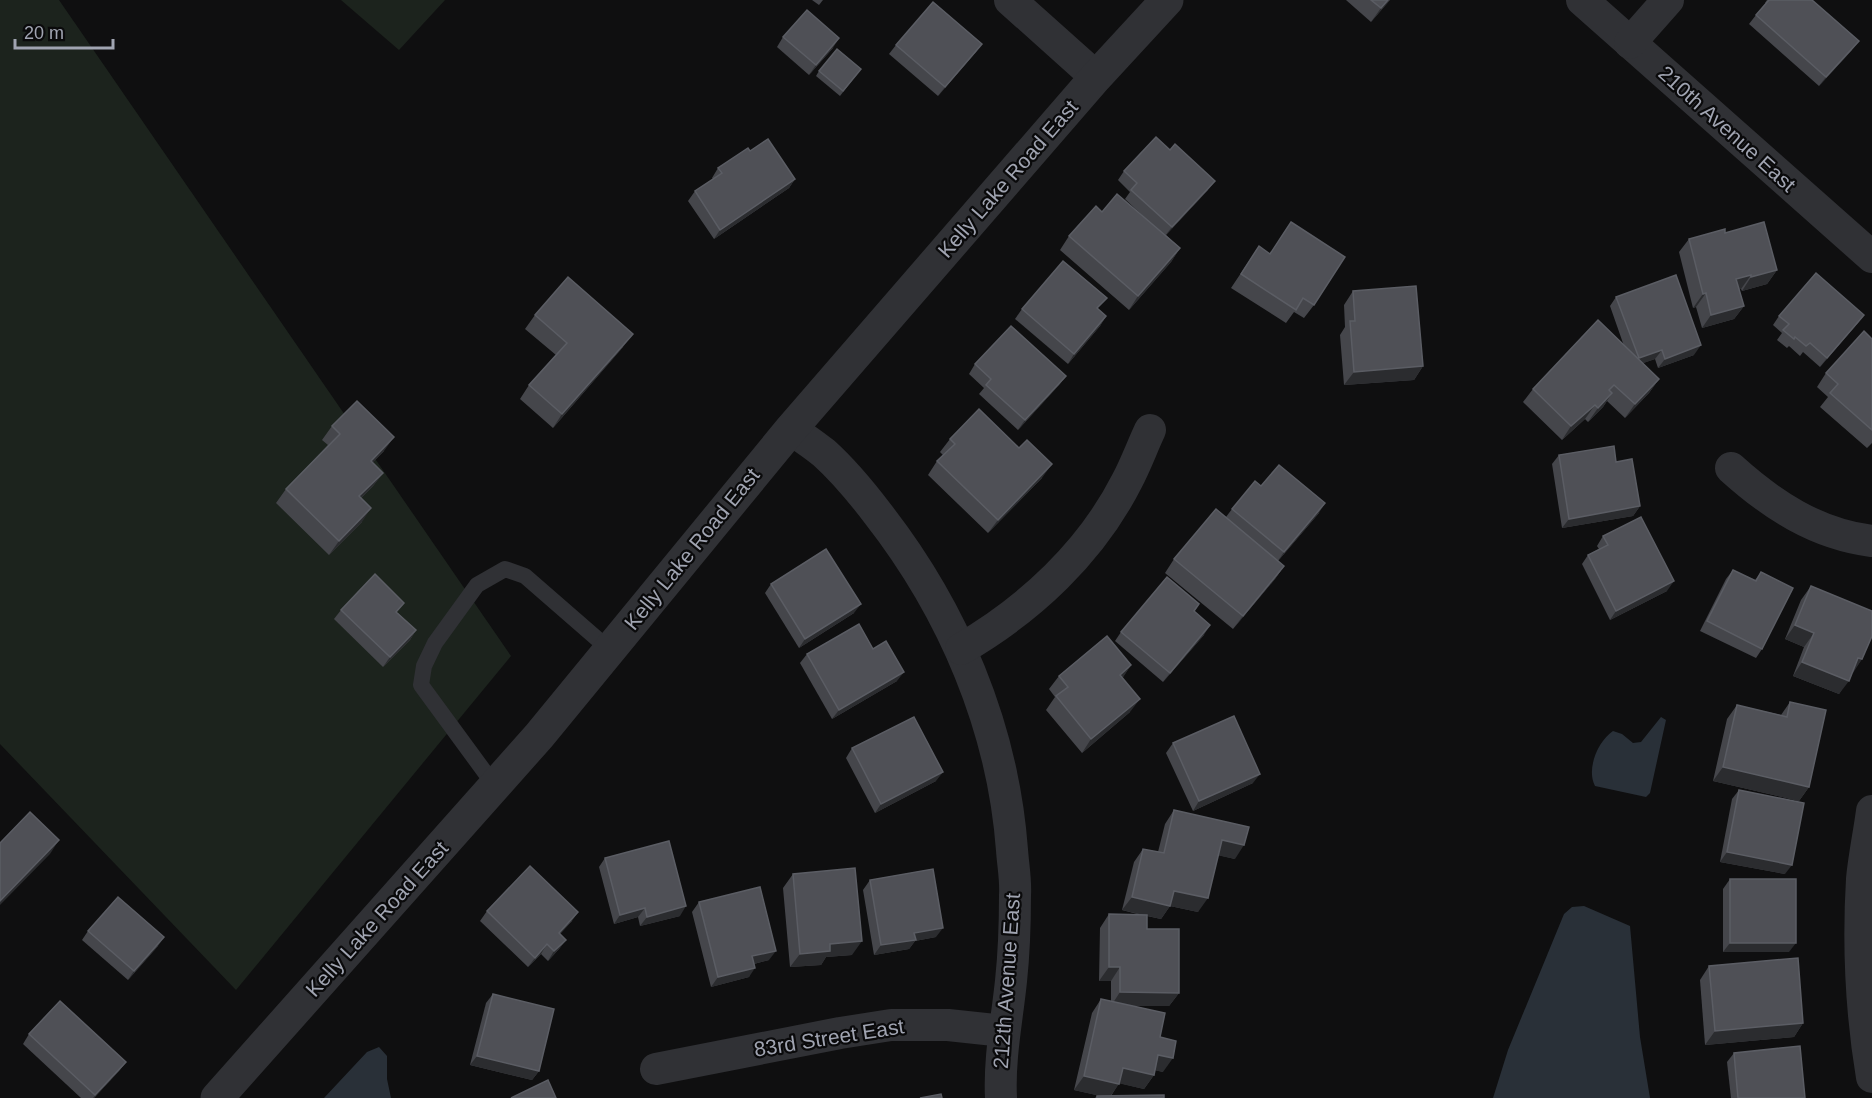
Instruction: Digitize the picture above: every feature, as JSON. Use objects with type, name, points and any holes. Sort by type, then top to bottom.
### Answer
[{"type":"street","name":"Kelly Lake Road East","points":[[217,1098],[539,736],[791,429],[1096,78],[1167,0]]},
{"type":"street","name":"210th Avenue East","points":[[1582,0],[1872,257]]},
{"type":"street","points":[[1630,43],[1668,0]]},
{"type":"street","points":[[1021,3],[1096,78]]},
{"type":"street","name":"212th Avenue East","points":[[791,429],[824,453],[862,493],[902,544],[932,591],[961,649],[984,709],[1004,783],[1011,827],[1015,892],[1011,980],[1000,1074],[1001,1098]]},
{"type":"street","points":[[961,649],[1022,609],[1059,575],[1100,525],[1127,482],[1150,430]]},
{"type":"street","points":[[1731,468],[1756,491],[1788,513],[1822,529],[1855,539],[1872,541]]},
{"type":"street","points":[[1872,811],[1862,878],[1859,966],[1864,1029],[1872,1077]]},
{"type":"street","name":"83rd Street East","points":[[656,1069],[891,1025],[948,1024],[1004,1031]]},
{"type":"lane","points":[[495,786],[421,685],[424,666],[435,643],[477,585],[505,569],[525,576],[610,650]]},
{"type":"shaded area","points":[[0,0],[59,0],[511,656],[236,990],[0,744]]},
{"type":"shaded area","points":[[341,0],[445,0],[399,50]]},
{"type":"shaded area","points":[[1661,717],[1666,720],[1650,793],[1646,797],[1595,786],[1593,764],[1603,741],[1613,731],[1622,734],[1633,743],[1641,742]]},
{"type":"shaded area","points":[[1584,906],[1630,926],[1640,1037],[1650,1098],[1493,1098],[1508,1050],[1564,914],[1572,907]]},
{"type":"shaded area","points":[[379,1047],[387,1056],[387,1079],[391,1098],[324,1098],[367,1052]]},
{"type":"building","points":[[1371,0],[1388,0],[1381,8]]},
{"type":"building","points":[[1769,0],[1812,0],[1859,41],[1826,77],[1756,15]]},
{"type":"building","points":[[933,2],[982,44],[945,87],[896,45]]},
{"type":"building","points":[[807,10],[839,38],[816,65],[783,37]]},
{"type":"building","points":[[837,49],[861,69],[843,91],[819,71]]},
{"type":"building","points":[[1156,137],[1170,150],[1175,144],[1215,181],[1172,227],[1131,190],[1137,183],[1124,171]]},
{"type":"building","points":[[768,139],[795,179],[720,230],[695,191],[722,173],[718,168],[748,148],[750,151]]},
{"type":"building","points":[[1117,194],[1180,248],[1138,296],[1069,236],[1096,206],[1102,212]]},
{"type":"building","points":[[1291,222],[1345,257],[1314,305],[1303,298],[1296,310],[1241,274],[1259,246],[1270,254]]},
{"type":"building","points":[[1764,222],[1777,270],[1736,279],[1744,306],[1711,315],[1706,293],[1703,294],[1689,239],[1725,229],[1725,233]]},
{"type":"building","points":[[1063,261],[1107,298],[1097,308],[1106,316],[1074,354],[1022,309]]},
{"type":"building","points":[[1816,273],[1864,315],[1827,358],[1810,343],[1806,346],[1783,330],[1789,324],[1779,316]]},
{"type":"building","points":[[1676,275],[1701,345],[1665,359],[1662,350],[1639,358],[1616,297]]},
{"type":"building","points":[[568,277],[633,334],[562,414],[529,385],[567,343],[535,315]]},
{"type":"building","points":[[1416,286],[1423,366],[1354,372],[1350,321],[1355,321],[1353,291]]},
{"type":"building","points":[[1598,320],[1659,379],[1635,404],[1614,385],[1609,390],[1612,393],[1598,408],[1595,405],[1571,426],[1533,389]]},
{"type":"building","points":[[1011,326],[1066,376],[1025,420],[986,385],[991,379],[975,364]]},
{"type":"building","points":[[1864,331],[1872,339],[1872,430],[1830,393],[1838,384],[1826,373]]},
{"type":"building","points":[[357,401],[394,437],[371,461],[383,473],[359,496],[371,508],[339,541],[286,489],[340,434],[332,426]]},
{"type":"building","points":[[979,409],[1019,448],[1027,440],[1052,464],[998,520],[937,461],[955,444],[950,439]]},
{"type":"building","points":[[1614,446],[1616,462],[1632,459],[1640,506],[1569,519],[1559,455]]},
{"type":"building","points":[[1279,465],[1325,503],[1284,552],[1232,509],[1255,481],[1261,486]]},
{"type":"building","points":[[1216,509],[1284,566],[1243,616],[1174,559]]},
{"type":"building","points":[[1641,517],[1674,581],[1616,611],[1588,555],[1608,545],[1603,536]]},
{"type":"building","points":[[826,549],[861,604],[805,639],[771,584]]},
{"type":"building","points":[[1733,570],[1756,581],[1761,572],[1793,588],[1762,649],[1707,621]]},
{"type":"building","points":[[375,574],[404,603],[396,612],[416,630],[390,657],[341,610]]},
{"type":"building","points":[[1167,577],[1199,604],[1194,611],[1210,625],[1170,673],[1121,632]]},
{"type":"building","points":[[1811,586],[1872,611],[1872,636],[1862,659],[1858,658],[1849,681],[1802,662],[1814,633],[1795,625]]},
{"type":"building","points":[[859,624],[873,649],[886,641],[904,672],[839,710],[807,654]]},
{"type":"building","points":[[1107,636],[1131,665],[1120,675],[1140,699],[1091,739],[1056,696],[1068,687],[1059,676]]},
{"type":"building","points":[[1790,702],[1826,710],[1809,787],[1723,767],[1737,705],[1787,717]]},
{"type":"building","points":[[1234,716],[1260,774],[1199,801],[1173,743]]},
{"type":"building","points":[[914,717],[943,772],[881,804],[852,748]]},
{"type":"building","points":[[1739,790],[1804,803],[1792,865],[1727,852]]},
{"type":"building","points":[[1174,810],[1249,827],[1244,845],[1222,840],[1208,898],[1174,891],[1170,906],[1132,897],[1143,849],[1164,853]]},
{"type":"building","points":[[30,812],[59,840],[0,901],[0,843]]},
{"type":"building","points":[[669,841],[686,906],[647,917],[645,908],[620,915],[605,858]]},
{"type":"building","points":[[530,866],[578,912],[559,933],[566,940],[554,951],[547,944],[535,958],[487,911]]},
{"type":"building","points":[[855,868],[862,941],[830,944],[830,951],[800,954],[793,874]]},
{"type":"building","points":[[933,869],[943,928],[914,933],[916,940],[881,945],[870,880]]},
{"type":"building","points":[[1730,879],[1796,879],[1796,943],[1730,943]]},
{"type":"building","points":[[760,887],[776,951],[752,956],[755,968],[718,977],[699,902]]},
{"type":"building","points":[[118,897],[164,937],[134,971],[88,931]]},
{"type":"building","points":[[1109,914],[1147,915],[1147,929],[1179,929],[1179,993],[1120,992],[1120,967],[1109,967]]},
{"type":"building","points":[[1798,958],[1803,1023],[1715,1031],[1709,966]]},
{"type":"building","points":[[493,994],[554,1009],[539,1071],[477,1056]]},
{"type":"building","points":[[1101,999],[1165,1013],[1160,1037],[1176,1041],[1173,1058],[1158,1055],[1154,1075],[1123,1068],[1119,1084],[1084,1076]]},
{"type":"building","points":[[60,1001],[126,1062],[95,1095],[29,1034]]},
{"type":"building","points":[[1800,1046],[1805,1098],[1738,1098],[1734,1053]]},
{"type":"building","points":[[548,1080],[556,1098],[511,1098]]},
{"type":"building","points":[[941,1094],[942,1098],[920,1098]]},
{"type":"building","points":[[1164,1095],[1164,1098],[1097,1098],[1097,1096]]}]
